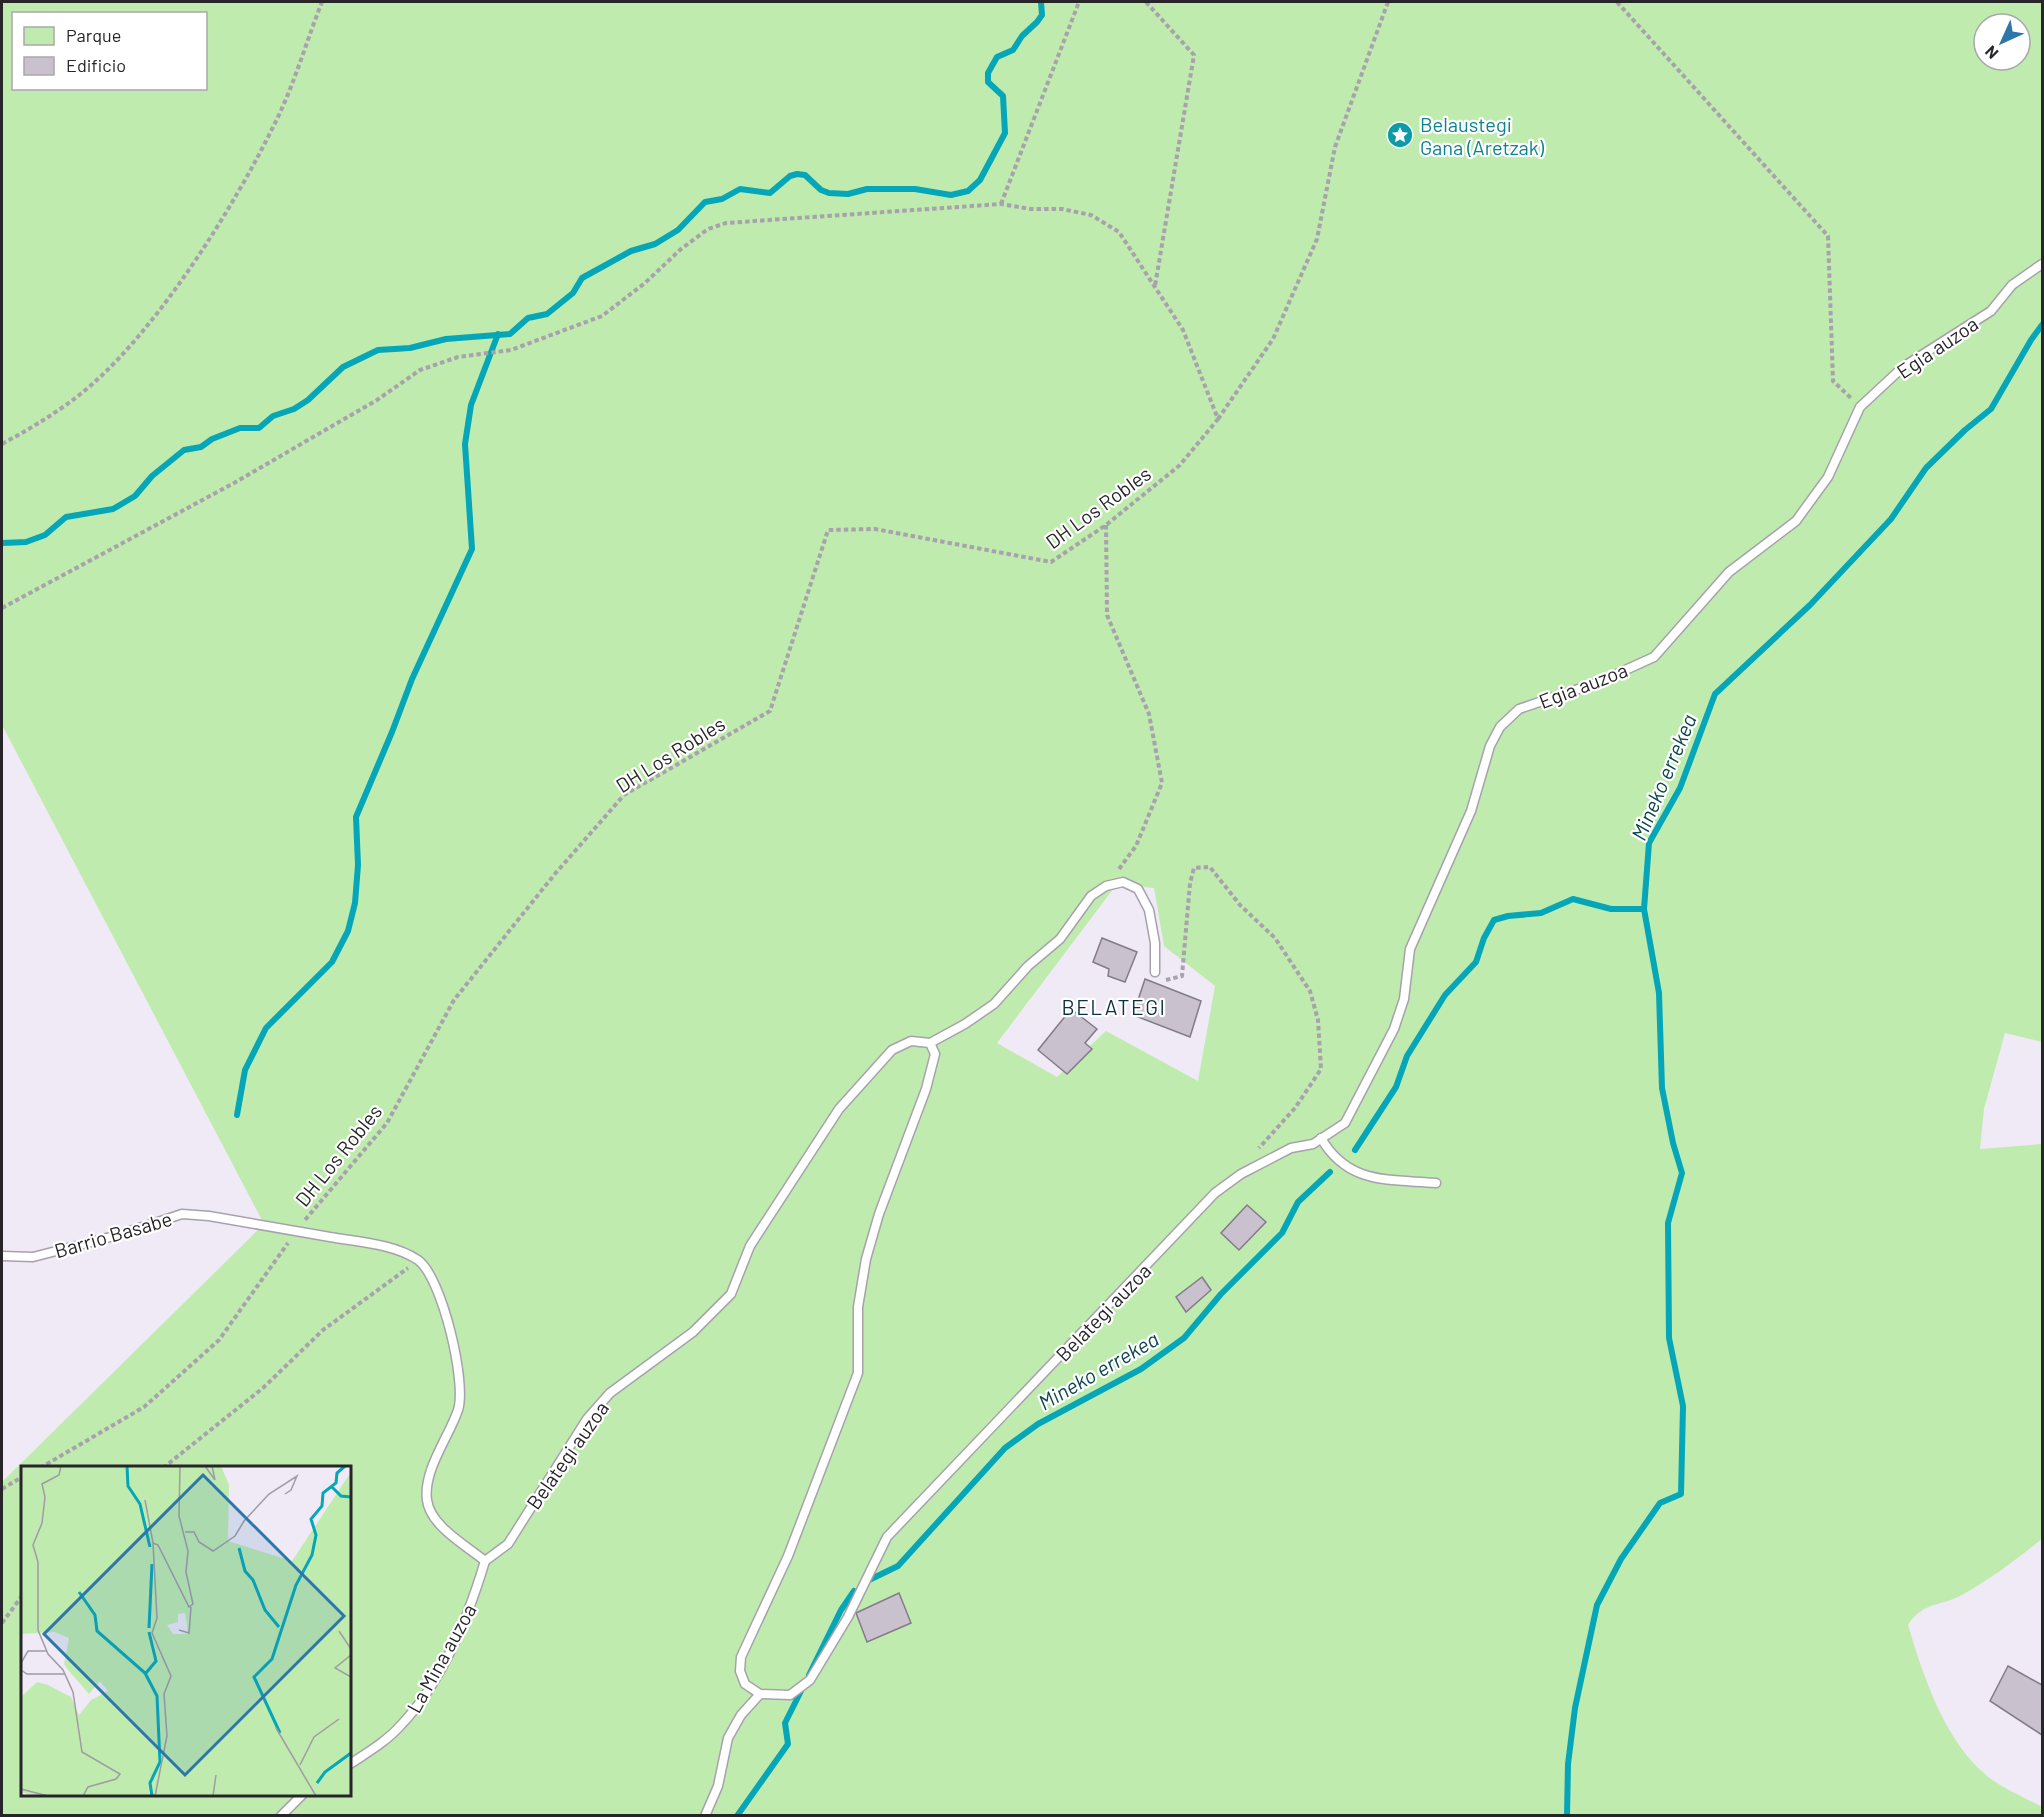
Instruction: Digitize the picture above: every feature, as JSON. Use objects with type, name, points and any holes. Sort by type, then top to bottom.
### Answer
[{"type":"lane","name":"Egia auzoa","points":[[1241,1174],[1291,1148],[1313,1144],[1345,1123],[1394,1029],[1404,999],[1410,950],[1471,811],[1490,746],[1500,727],[1520,709],[1599,682],[1654,657],[1729,572],[1796,521],[1828,477],[1860,407],[1903,367],[1990,311],[2012,285],[2043,264]]},
{"type":"lane","points":[[1106,886],[1124,882],[1138,889],[1149,910],[1155,943],[1155,972]]},
{"type":"lane","name":"Belategi auzoa","points":[[485,1561],[508,1544],[587,1419],[610,1393],[693,1332],[731,1294],[750,1246],[839,1109],[892,1050],[911,1041],[930,1043],[965,1024],[993,1004],[1028,966],[1060,939],[1091,896],[1106,886]]},
{"type":"lane","points":[[705,1815],[718,1786],[728,1738],[741,1715],[760,1694],[746,1684],[740,1671],[741,1657],[788,1556],[858,1373],[858,1307],[866,1259],[879,1214],[926,1089],[935,1054],[930,1043]]},
{"type":"lane","points":[[1322,1138],[1330,1154],[1347,1168],[1369,1178],[1436,1183]]},
{"type":"lane","name":"Belategi auzoa","points":[[760,1694],[790,1695],[810,1680],[848,1617],[887,1537],[1215,1193],[1241,1174]]},
{"type":"lane","name":"Barrio Basabe","points":[[2,1256],[33,1257],[118,1235],[182,1214],[209,1216],[386,1247],[419,1261]]},
{"type":"lane","points":[[419,1261],[435,1280],[448,1321],[457,1361],[459,1407],[429,1479],[427,1501],[436,1521],[485,1561]]},
{"type":"lane","name":"La Mina auzoa","points":[[351,1763],[400,1726],[421,1702],[459,1632],[485,1561]]},
{"type":"lane","points":[[282,1815],[301,1796]]},
{"type":"path","points":[[2,444],[48,419],[90,387],[119,357],[165,300],[236,194],[275,123],[322,2]]},
{"type":"path","points":[[1001,204],[1079,2]]},
{"type":"path","points":[[1146,2],[1194,55],[1155,287]]},
{"type":"path","name":"DH Los Robles","points":[[41,1466],[144,1407],[219,1340],[264,1281],[296,1231],[387,1123],[454,1000],[554,875],[624,795],[770,711],[828,530],[875,530],[1052,562],[1106,525],[1180,465],[1218,419],[1273,339],[1317,239],[1335,147],[1388,2]]},
{"type":"path","points":[[1617,2],[1828,236],[1833,381],[1860,407]]},
{"type":"path","points":[[2,608],[234,483],[377,400],[420,370],[458,357],[511,350],[602,316],[645,283],[681,249],[708,229],[726,223],[1001,204],[1031,209],[1062,209],[1091,215],[1119,232],[1183,330],[1218,419]]},
{"type":"path","points":[[1106,525],[1107,615],[1149,714],[1162,783],[1136,846],[1106,886]]},
{"type":"path","points":[[1155,972],[1167,981],[1182,976],[1190,883],[1194,868],[1210,867],[1240,904],[1275,938],[1310,991],[1318,1020],[1321,1069],[1295,1108],[1260,1147],[1241,1174]]},
{"type":"path","points":[[164,1466],[264,1388],[323,1330],[373,1291],[419,1261]]},
{"type":"path","points":[[2,1489],[21,1478]]},
{"type":"path","points":[[2,1623],[21,1597]]},
{"type":"green space","points":[[2,2],[2042,2],[2042,1042],[2005,1033],[1984,1109],[1980,1149],[2042,1144],[2042,1539],[1962,1595],[1926,1608],[1908,1625],[1928,1685],[1958,1744],[1971,1761],[1992,1780],[2042,1807],[2042,1815],[2,1815],[2,1482],[264,1224],[2,725]],"holes":[[[1117,884],[1154,888],[1164,946],[1215,986],[1198,1081],[1106,1031],[1057,1077],[997,1043]]]},
{"type":"building","points":[[1102,938],[1137,952],[1125,982],[1108,976],[1109,969],[1093,962]]},
{"type":"building","points":[[1145,979],[1201,1001],[1190,1037],[1133,1015]]},
{"type":"building","points":[[1071,1009],[1097,1029],[1085,1043],[1092,1049],[1067,1074],[1038,1050]]},
{"type":"building","points":[[1247,1205],[1266,1222],[1239,1250],[1221,1233]]},
{"type":"building","points":[[1202,1277],[1211,1290],[1186,1312],[1176,1297]]},
{"type":"building","points":[[899,1593],[911,1623],[867,1642],[856,1613]]},
{"type":"building","points":[[2008,1666],[2042,1685],[2042,1735],[1990,1701]]},
{"type":"waterway","points":[[2,543],[26,542],[45,535],[66,517],[113,509],[135,496],[152,476],[184,450],[201,447],[212,439],[240,428],[259,428],[273,416],[294,409],[308,400],[343,367],[378,350],[410,348],[446,339],[510,334],[528,318],[547,314],[573,293],[582,278],[631,251],[655,244],[678,230],[705,202],[722,199],[740,189],[770,193],[790,176],[797,174],[805,175],[821,190],[829,193],[848,194],[867,189],[915,189],[951,195],[968,191],[980,180],[1005,133],[1003,96],[988,82],[988,73],[997,57],[1013,50],[1022,36],[1037,22],[1042,15],[1041,2]]},
{"type":"waterway","points":[[1567,1816],[1568,1764],[1575,1708],[1597,1605],[1621,1559],[1660,1503],[1681,1494],[1683,1406],[1669,1338],[1668,1223],[1682,1173],[1673,1143],[1662,1088],[1659,993],[1644,909],[1649,843],[1680,788],[1715,694],[1810,605],[1891,519],[1926,468],[1965,430],[1991,409],[2042,325]]},
{"type":"waterway","points":[[237,1115],[245,1070],[266,1028],[332,962],[348,931],[355,903],[358,865],[356,817],[412,679],[472,549],[465,444],[471,405],[498,334]]},
{"type":"waterway","name":"Mineko errekea","points":[[1355,1150],[1396,1087],[1407,1056],[1445,995],[1476,962],[1484,938],[1494,920],[1508,916],[1541,913],[1573,899],[1611,909],[1644,909]]},
{"type":"waterway","name":"Mineko errekea","points":[[867,1581],[898,1566],[1005,1448],[1038,1424],[1141,1369],[1184,1338],[1221,1294],[1282,1233],[1298,1202],[1330,1172]]},
{"type":"waterway","name":"Mineko errekea","points":[[809,1675],[841,1610],[854,1591]]},
{"type":"waterway","name":"Mineko errekea","points":[[737,1816],[788,1744],[785,1723],[801,1691]]},
{"type":"place","name":"Belaustegi Gana (Aretzak)","points":[[1400,135]]},
{"type":"district","name":"BELATEGI","points":[[1114,1006]]}]
